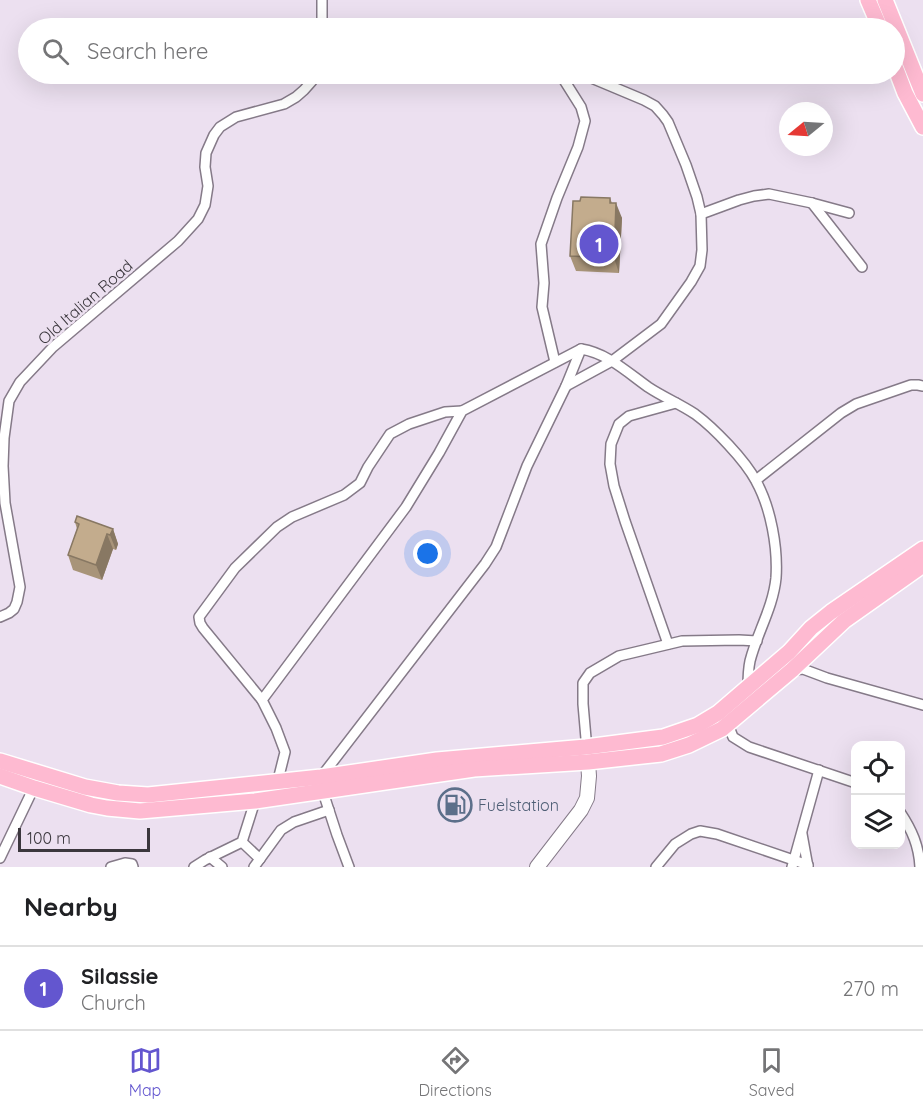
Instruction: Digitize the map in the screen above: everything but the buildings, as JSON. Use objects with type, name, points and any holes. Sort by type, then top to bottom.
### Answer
[{"type":"main road","points":[[868,0],[876,18]]},
{"type":"main road","points":[[885,0],[892,18]]},
{"type":"main road","points":[[905,49],[923,94]]},
{"type":"main road","points":[[902,84],[923,127]]},
{"type":"main road","points":[[587,754],[675,734],[707,721],[723,710],[789,652],[811,628],[831,612],[923,549]]},
{"type":"main road","points":[[0,776],[91,805],[123,810],[157,810],[255,801],[322,784],[473,763],[587,754],[661,754],[705,738],[728,725],[844,621],[923,566]]},
{"type":"main road","points":[[0,761],[85,787],[131,794],[164,794],[278,780],[322,784]]},
{"type":"street","points":[[322,0],[322,18]]},
{"type":"street","name":"Old Italian Road","points":[[0,617],[14,609],[20,587],[3,488],[4,438],[9,401],[20,382],[53,347],[170,248],[198,219],[205,205],[208,186],[206,153],[220,127],[236,117],[284,104],[296,97],[309,84]]},
{"type":"street","points":[[555,362],[542,307],[544,283],[541,244],[578,147],[585,121],[581,107],[567,84]]},
{"type":"street","points":[[566,386],[612,361],[661,324],[700,266],[701,214],[686,165],[668,122],[655,106],[606,84]]},
{"type":"street","points":[[701,214],[754,195],[769,194],[849,213]]},
{"type":"street","points":[[812,203],[862,267]]},
{"type":"street","points":[[349,867],[322,784],[496,547],[527,466],[566,386],[581,349]]},
{"type":"street","points":[[278,780],[285,752],[276,728],[262,700],[203,628],[199,617],[235,568],[277,527],[292,517],[344,495],[360,483],[390,434],[409,424],[445,412],[462,411],[581,349],[589,350],[612,361],[649,388],[696,415],[724,441],[756,480],[771,523],[777,559],[772,600],[750,660],[748,688]]},
{"type":"street","points":[[756,480],[848,409],[869,399],[911,385],[923,386]]},
{"type":"street","points":[[668,644],[625,521],[610,464],[611,444],[619,424],[629,416],[676,403]]},
{"type":"street","points":[[262,700],[406,507],[462,411]]},
{"type":"street","points":[[537,867],[581,810],[587,798],[589,776],[583,683],[590,673],[619,656],[682,640],[757,641]]},
{"type":"street","points":[[792,670],[803,669],[923,705]]},
{"type":"street","points":[[723,710],[734,737],[741,743],[851,782]]},
{"type":"street","points":[[793,864],[819,771]]},
{"type":"street","points":[[0,858],[39,773]]},
{"type":"street","points":[[194,867],[242,842],[255,801]]},
{"type":"street","points":[[242,842],[257,863],[281,830],[294,822],[329,810]]},
{"type":"street","points":[[905,820],[915,839],[920,867]]},
{"type":"street","points":[[657,867],[675,844],[700,831],[717,834],[793,864],[808,866],[801,831]]},
{"type":"street","points":[[210,857],[222,867]]},
{"type":"street","points":[[111,867],[125,863],[132,864],[133,867]]},
{"type":"place","name":"Silassie","points":[[599,244]]},
{"type":"place","name":"Fuelstation","points":[[455,805]]}]
